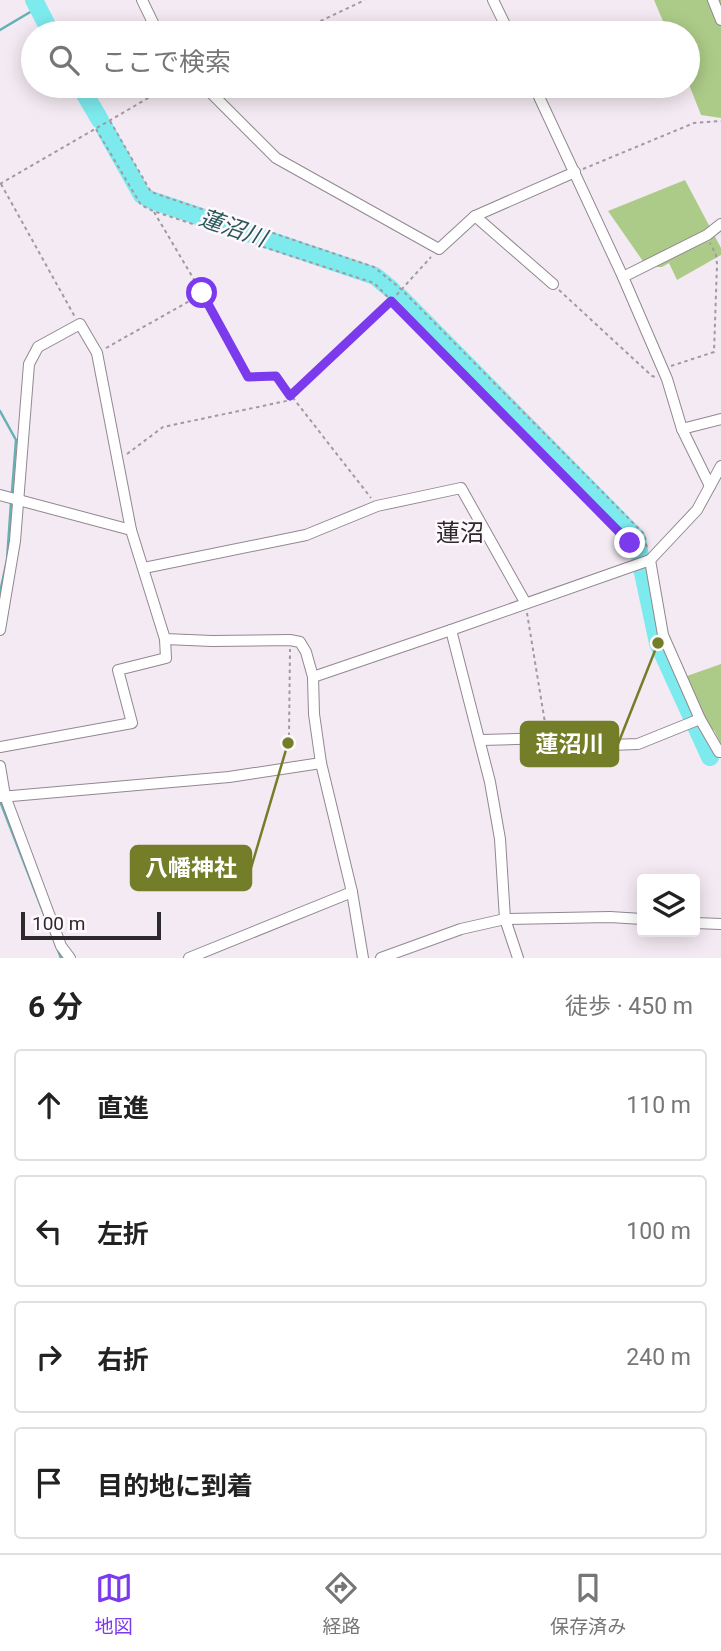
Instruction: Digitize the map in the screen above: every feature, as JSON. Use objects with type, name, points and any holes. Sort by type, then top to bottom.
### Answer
[{"type":"street","points":[[142,0],[152,21]]},
{"type":"street","points":[[493,0],[503,21]]},
{"type":"street","points":[[713,0],[721,20]]},
{"type":"street","points":[[216,98],[276,158],[439,249],[475,216],[575,172]]},
{"type":"street","points":[[540,98],[623,277],[665,374],[682,429],[710,486]]},
{"type":"street","points":[[475,216],[553,284]]},
{"type":"street","points":[[623,277],[706,235],[721,224]]},
{"type":"street","points":[[0,630],[15,541],[29,364],[38,347],[80,324],[97,353],[131,530],[164,639],[166,658],[118,670],[132,723],[0,747]]},
{"type":"street","points":[[682,429],[721,419]]},
{"type":"street","points":[[313,677],[650,560],[697,510],[721,466]]},
{"type":"street","points":[[144,568],[306,535],[377,506],[461,488],[525,602]]},
{"type":"street","points":[[0,495],[131,530]]},
{"type":"street","points":[[650,560],[663,635],[699,720],[721,752]]},
{"type":"street","points":[[451,629],[481,740],[500,839],[505,919],[518,958]]},
{"type":"street","points":[[164,639],[300,642],[306,652],[313,677],[314,714],[321,763],[352,892],[363,958]]},
{"type":"street","points":[[481,740],[548,738],[582,746],[638,744],[699,720]]},
{"type":"street","points":[[2,796],[229,777],[321,763]]},
{"type":"street","points":[[0,766],[2,796],[61,946],[70,958]]},
{"type":"street","points":[[189,958],[352,892]]},
{"type":"street","points":[[381,958],[461,929],[505,919],[637,919]]},
{"type":"street","points":[[700,923],[721,925]]},
{"type":"path","points":[[320,21],[365,0]]},
{"type":"path","points":[[80,324],[0,184],[149,98]]},
{"type":"path","points":[[110,121],[151,192],[374,267],[401,289],[644,534],[650,560]]},
{"type":"path","points":[[575,172],[694,122],[721,121]]},
{"type":"path","points":[[96,128],[141,205],[374,284],[630,543],[632,565]]},
{"type":"path","points":[[153,211],[248,377],[276,376],[377,506]]},
{"type":"path","points":[[553,284],[652,376],[665,374],[714,352],[717,264],[716,255],[706,235]]},
{"type":"path","points":[[290,396],[391,301],[439,249]]},
{"type":"path","points":[[97,353],[202,293]]},
{"type":"path","points":[[118,461],[163,427],[293,400]]},
{"type":"path","points":[[525,602],[548,738]]},
{"type":"path","points":[[289,736],[290,640]]},
{"type":"green space","points":[[654,0],[721,0],[721,118],[701,115],[694,98],[700,98],[700,21],[663,21]]},
{"type":"green space","points":[[685,180],[721,248],[721,255],[677,280],[669,263],[662,267],[647,267],[608,211]]},
{"type":"green space","points":[[721,664],[721,744],[714,730],[711,731],[687,676]]},
{"type":"waterway","name":"蓮沼川","points":[[34,0],[45,21]]},
{"type":"waterway","points":[[0,30],[37,8]]},
{"type":"waterway","name":"蓮沼川","points":[[87,98],[100,120]]},
{"type":"waterway","name":"蓮沼川","points":[[105,129],[142,195],[375,276],[392,290]]},
{"type":"waterway","name":"蓮沼川","points":[[400,297],[637,538],[640,557]]},
{"type":"waterway","points":[[0,411],[16,440],[12,492]]},
{"type":"waterway","points":[[0,592],[7,560],[11,503]]},
{"type":"waterway","name":"蓮沼川","points":[[642,568],[658,643],[710,757]]},
{"type":"waterway","points":[[0,801],[61,958]]},
{"type":"place","name":"蓮沼川","points":[[658,643]]},
{"type":"place","name":"八幡神社","points":[[288,743]]},
{"type":"district","name":"蓮沼","points":[[460,533]]},
{"type":"route","points":[[202,293],[248,377],[276,376],[290,396],[391,301],[630,543]]}]
